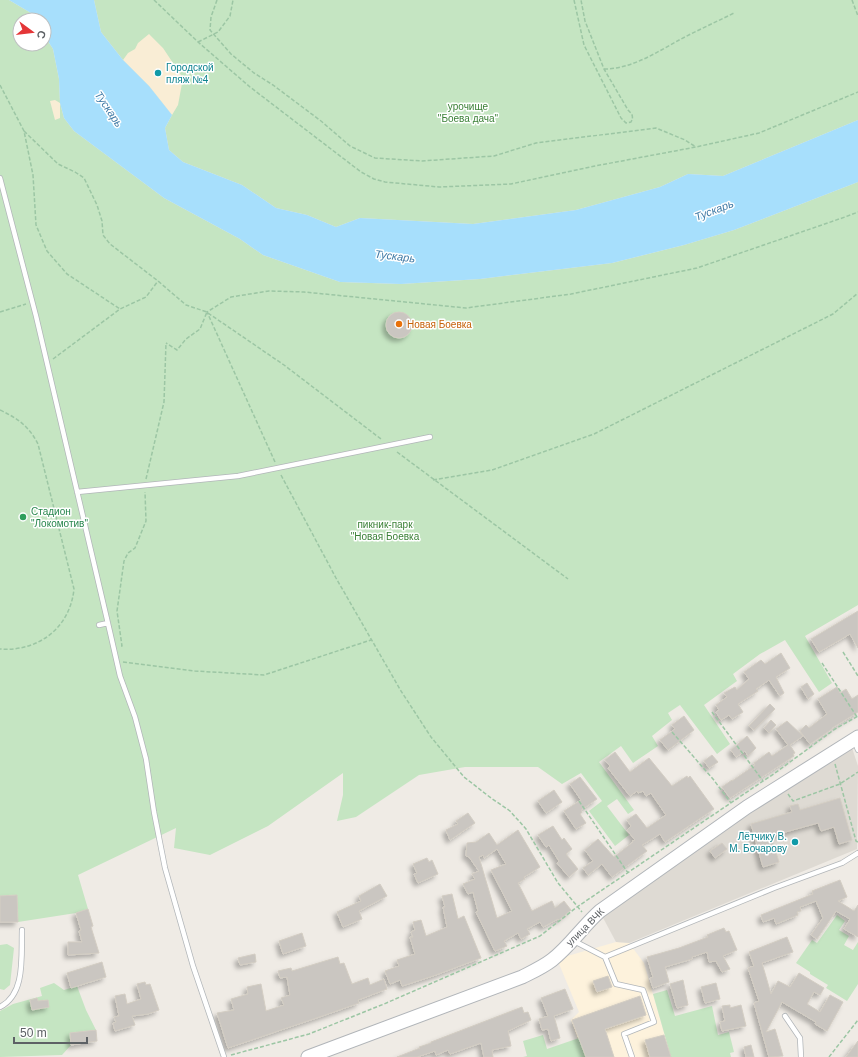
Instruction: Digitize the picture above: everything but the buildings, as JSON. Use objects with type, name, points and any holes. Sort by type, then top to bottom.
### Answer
[{"type":"main road","name":"улица ВЧК","points":[[310,1057],[522,977],[552,960],[600,911],[747,807],[857,742]]},
{"type":"lane","points":[[0,178],[32,302],[108,623],[112,648],[120,676],[135,717],[146,759],[154,812],[165,868],[223,1057]]},
{"type":"lane","points":[[77,492],[238,476],[430,437]]},
{"type":"lane","points":[[99,624],[108,623]]},
{"type":"lane","points":[[605,957],[774,888],[842,863],[858,854]]},
{"type":"lane","points":[[0,1007],[7,1004],[15,993],[19,980],[22,930]]},
{"type":"lane","points":[[572,940],[605,957],[616,984],[643,990],[654,1022],[624,1034],[632,1057]]},
{"type":"lane","points":[[785,1016],[800,1038],[802,1047],[801,1057]]},
{"type":"path","points":[[154,0],[198,42],[250,87],[361,172],[374,179],[385,182],[439,187],[511,184],[760,133],[858,92]]},
{"type":"path","points":[[216,0],[211,17],[210,30],[231,54],[254,73],[273,85],[321,121],[350,146],[375,158],[422,161],[494,156],[536,143],[656,128],[685,140],[696,147]]},
{"type":"path","points":[[198,42],[218,32],[230,16],[233,0]]},
{"type":"path","points":[[574,0],[584,45],[621,118],[626,123],[631,122],[633,118],[632,114],[628,110],[604,70],[585,21],[581,0]]},
{"type":"path","points":[[852,0],[858,16]]},
{"type":"path","points":[[604,70],[616,69],[655,55],[680,40],[734,13]]},
{"type":"path","points":[[0,85],[24,131],[33,175],[36,225],[47,251],[67,274],[120,309]]},
{"type":"path","points":[[24,131],[58,164],[84,178],[97,205],[102,221],[103,234],[110,244],[186,305],[207,312],[278,468],[336,578],[401,692],[432,737],[464,778],[510,811],[526,830],[558,883],[577,907],[590,920]]},
{"type":"path","points":[[112,648],[122,646],[117,611],[124,561],[128,553],[135,548],[146,521],[145,486],[164,402],[166,343],[177,350],[186,340],[200,329],[207,312],[231,297],[269,291],[304,292],[466,308],[570,294],[697,268],[858,212]]},
{"type":"path","points":[[46,363],[120,309],[146,297],[158,281]]},
{"type":"path","points":[[433,480],[492,470],[594,434],[834,314],[858,292]]},
{"type":"path","points":[[0,312],[32,302]]},
{"type":"path","points":[[0,410],[18,419],[26,426],[33,433],[38,444],[74,589],[73,601],[68,614],[53,633],[32,645],[18,648],[0,649]]},
{"type":"path","points":[[116,661],[195,671],[264,674],[371,640]]},
{"type":"path","points":[[843,652],[858,676]]},
{"type":"path","points":[[223,1057],[308,1034],[384,1004],[540,936],[577,907],[763,781],[835,729],[857,717],[822,663]]},
{"type":"path","points":[[712,712],[763,781]]},
{"type":"path","points":[[672,732],[713,779],[731,803]]},
{"type":"path","points":[[835,762],[856,841],[858,842]]},
{"type":"path","points":[[788,793],[793,801],[840,784],[858,772]]},
{"type":"path","points":[[579,801],[628,873]]},
{"type":"path","points":[[829,1057],[858,1020]]},
{"type":"shaded area","points":[[852,748],[858,766],[857,849],[629,943],[616,942],[601,914],[708,838]]},
{"type":"shaded area","points":[[616,942],[629,943],[644,963],[671,1057],[584,1057],[571,1020],[579,1012],[557,959]]},
{"type":"green space","name":"пикник-парк \"Новая Боевка","points":[[0,0],[9,0],[29,12],[12,12],[12,52],[52,52],[52,47],[53,49],[59,79],[60,103],[64,118],[74,131],[164,198],[240,239],[263,255],[340,282],[401,284],[480,279],[612,263],[684,245],[734,230],[858,182],[858,605],[805,636],[832,683],[819,692],[785,640],[760,654],[733,674],[737,681],[704,705],[730,744],[717,754],[680,705],[668,713],[672,720],[652,736],[658,746],[633,763],[621,746],[599,762],[634,810],[628,814],[617,799],[607,806],[629,835],[615,846],[589,811],[602,801],[581,773],[562,784],[538,767],[465,767],[419,775],[356,817],[337,821],[343,795],[343,773],[268,826],[210,855],[174,848],[176,828],[78,875],[88,909],[76,913],[18,922],[17,895],[0,896]]},
{"type":"green space","name":"урочище \"Боева дача\"","points":[[94,0],[858,0],[858,120],[723,176],[688,174],[660,187],[576,210],[473,224],[360,218],[336,227],[307,215],[276,208],[242,185],[183,162],[169,150],[165,128],[172,115],[149,86],[123,60],[101,32]]},
{"type":"green space","points":[[837,915],[845,921],[839,930],[849,936],[844,945],[853,950],[858,942],[858,984],[847,1001],[826,988],[828,985],[796,963],[812,940],[817,943]]},
{"type":"green space","points":[[7,944],[14,948],[10,985],[4,990],[0,989],[0,945]]},
{"type":"green space","points":[[54,983],[64,990],[77,986],[86,1010],[96,1030],[70,1033],[71,1045],[62,1055],[0,1057],[0,1011],[13,1004],[42,996],[40,988]]},
{"type":"green space","points":[[667,990],[675,1016],[712,1006],[718,1035],[729,1032],[734,1052],[730,1053],[731,1057],[671,1057],[653,994]]},
{"type":"green space","points":[[543,1035],[547,1049],[579,1038],[586,1057],[523,1057],[527,1056],[523,1041]]},
{"type":"sand","name":"Городской пляж №4","points":[[149,34],[163,48],[183,78],[178,105],[172,115],[149,86],[123,60],[128,53],[135,49],[138,43]]},
{"type":"sand","points":[[55,100],[60,103],[60,118],[55,120],[50,101]]},
{"type":"water","name":"Тускарь","points":[[9,0],[94,0],[101,32],[123,60],[149,86],[172,115],[165,128],[169,150],[183,162],[242,185],[276,208],[307,215],[336,227],[360,218],[473,224],[576,210],[660,187],[688,174],[723,176],[858,120],[858,182],[734,230],[684,245],[612,263],[480,279],[401,284],[340,282],[263,255],[240,239],[164,198],[74,131],[64,118],[60,103],[59,79],[52,47],[52,12],[29,12]]},
{"type":"place","name":"Городской пляж №4","points":[[158,73]]},
{"type":"place","name":"Новая Боевка","points":[[399,324]]},
{"type":"place","name":"Стадион \"Локомотив\"","points":[[23,517]]},
{"type":"place","name":"Лётчику В. М. Бочарову","points":[[795,842]]}]
